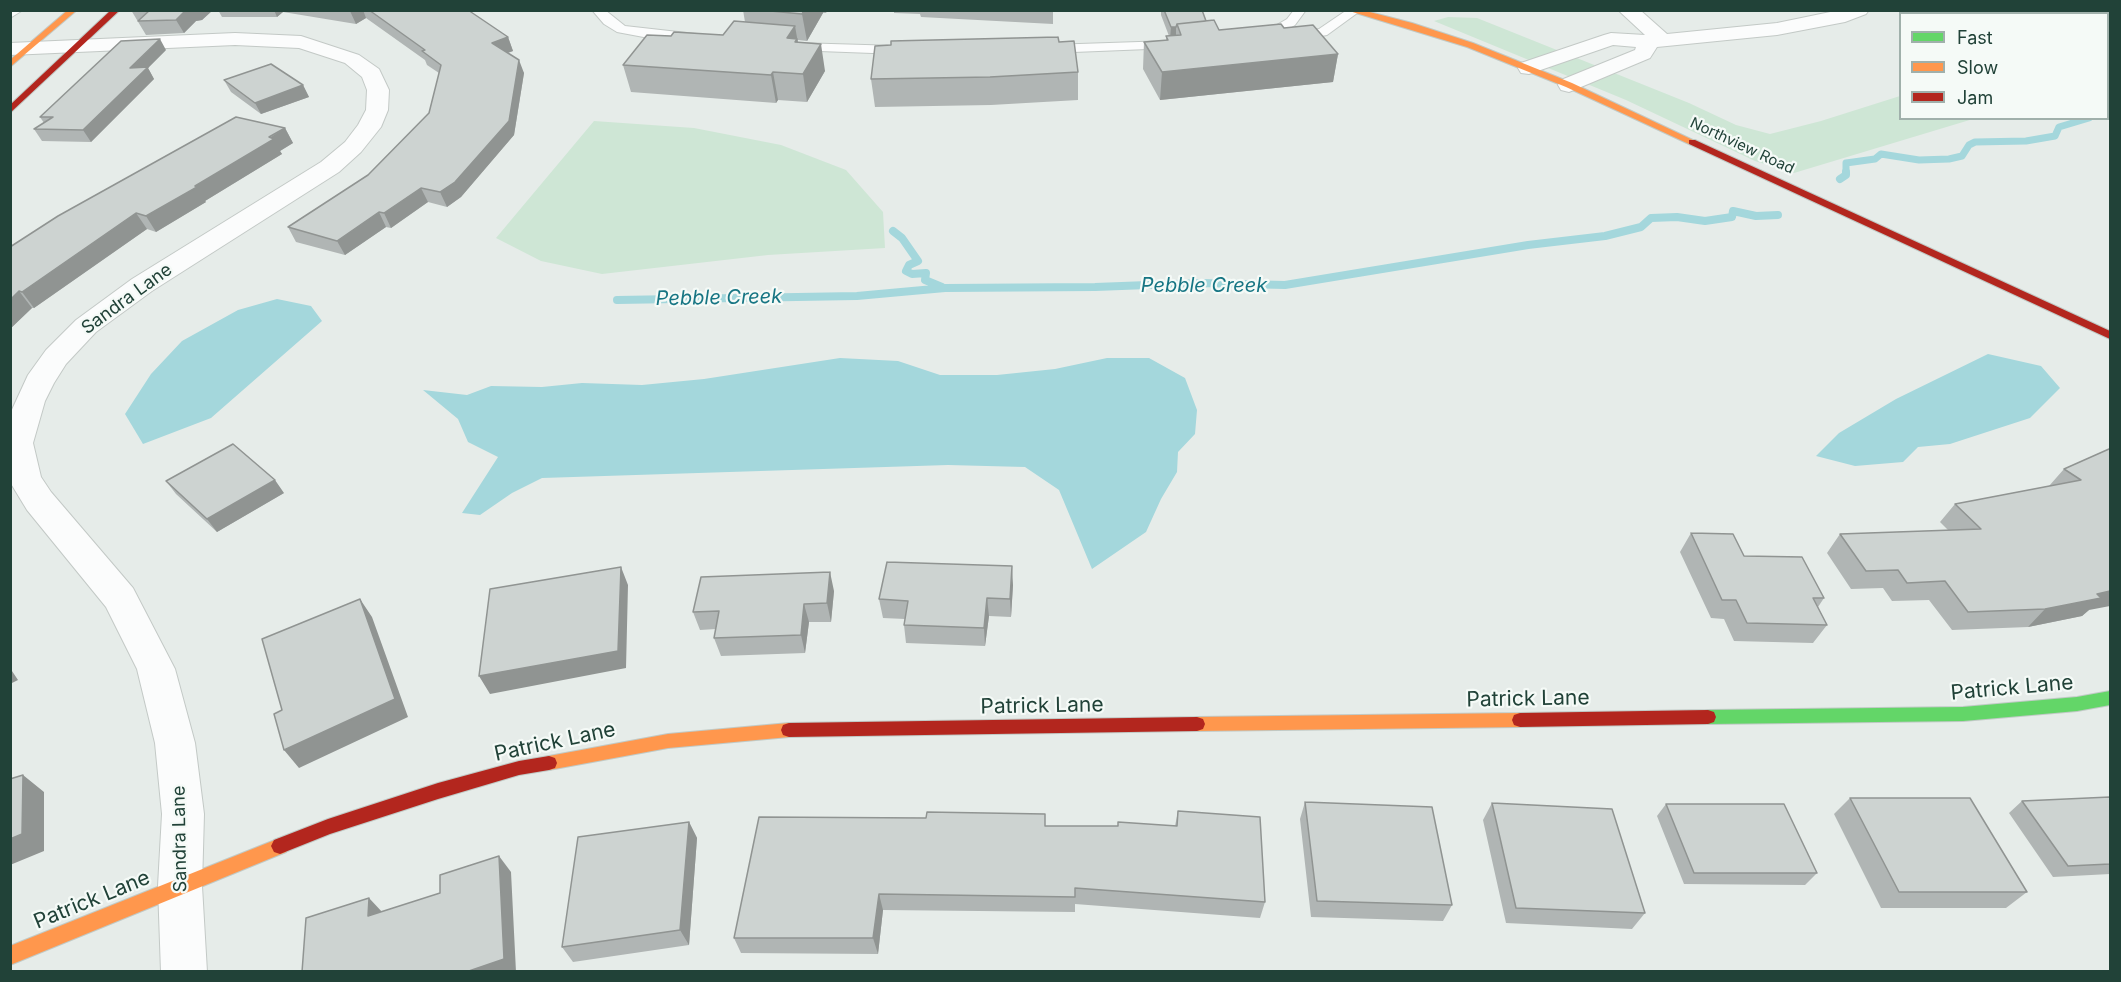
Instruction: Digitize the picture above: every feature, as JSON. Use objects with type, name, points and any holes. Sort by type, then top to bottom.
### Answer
[{"type":"street","points":[[10,65],[21,48],[73,10]]},
{"type":"street","points":[[10,110],[116,10]]},
{"type":"street","points":[[1628,10],[1655,41]]},
{"type":"street","points":[[1529,68],[1611,39],[1655,41],[1778,29],[1838,18],[1859,10]]},
{"type":"street","name":"Northview Road","points":[[1352,11],[1439,34],[1569,85],[2110,335]]},
{"type":"street","name":"Sandra Lane","points":[[21,48],[235,39],[301,42],[352,59],[371,74],[378,90],[377,110],[369,127],[353,147],[330,167],[142,285],[86,326],[56,357],[39,382],[30,401],[17,443],[19,460],[26,479],[39,501],[120,597],[156,669],[175,742],[183,814],[180,886],[184,972]]},
{"type":"street","points":[[1569,85],[1643,54],[1655,41]]},
{"type":"street","name":"Patrick Lane","points":[[10,956],[328,827],[438,791],[519,768],[668,741],[766,731],[1963,714],[2077,704],[2110,698]]},
{"type":"lane","points":[[10,15],[17,10]]},
{"type":"lane","points":[[598,10],[608,21],[621,29],[650,34],[704,38]]},
{"type":"lane","points":[[1300,10],[1291,22],[1264,36],[1299,37],[1323,32],[1352,11]]},
{"type":"lane","points":[[1032,50],[1183,44]]},
{"type":"lane","points":[[784,46],[908,50]]},
{"type":"green space","points":[[1448,17],[1477,18],[1689,103],[1736,125],[1770,134],[1821,121],[1899,96],[1899,120],[1970,120],[1794,173],[1755,161],[1626,100],[1434,21]]},
{"type":"green space","points":[[594,121],[694,128],[781,145],[846,170],[883,212],[885,248],[768,255],[602,274],[541,261],[496,238]]},
{"type":"water","points":[[277,299],[311,306],[322,321],[211,418],[143,444],[125,414],[151,374],[182,341],[238,310]]},
{"type":"water","points":[[1988,354],[2041,366],[2060,388],[2030,418],[1950,444],[1918,447],[1903,462],[1855,466],[1816,456],[1839,433],[1896,399]]},
{"type":"water","points":[[840,358],[898,361],[940,375],[997,375],[1055,369],[1107,358],[1149,358],[1185,378],[1197,410],[1195,434],[1178,452],[1177,472],[1161,499],[1146,532],[1092,569],[1059,490],[1025,467],[948,465],[542,478],[512,493],[480,515],[462,513],[498,457],[468,442],[458,419],[423,390],[467,395],[491,386],[542,387],[582,383],[642,385],[704,379]]},
{"type":"building","points":[[150,10],[186,10],[176,20],[138,21]]},
{"type":"building","points":[[369,10],[468,10],[508,37],[492,43],[519,60],[509,121],[455,182],[440,192],[421,188],[384,213],[379,212],[337,241],[288,227],[368,175],[429,113],[441,65],[422,51],[425,50]]},
{"type":"building","points":[[760,10],[804,10],[802,14]]},
{"type":"building","points":[[1164,10],[1202,10],[1206,21],[1177,24],[1176,27],[1171,27]]},
{"type":"building","points":[[1214,20],[1219,30],[1281,24],[1284,28],[1313,25],[1338,54],[1162,72],[1144,42],[1168,40],[1166,36],[1181,35],[1177,24]]},
{"type":"building","points":[[734,21],[795,26],[787,38],[797,39],[795,42],[821,44],[803,74],[773,72],[771,75],[623,65],[647,35],[671,36],[674,32],[723,35]]},
{"type":"building","points":[[1058,37],[1059,42],[1074,41],[1078,72],[990,77],[871,79],[875,46],[891,45],[891,41]]},
{"type":"building","points":[[160,39],[130,68],[148,67],[83,130],[34,129],[53,117],[40,117],[121,41]]},
{"type":"building","points":[[271,64],[303,85],[255,103],[224,80]]},
{"type":"building","points":[[236,117],[285,128],[269,137],[274,139],[195,186],[197,187],[146,216],[136,213],[22,292],[19,291],[10,300],[10,247],[58,216]]},
{"type":"building","points":[[233,444],[275,480],[207,519],[166,481]]},
{"type":"building","points":[[2109,449],[2110,591],[2097,594],[2101,598],[2045,609],[1968,612],[1945,581],[1907,583],[1898,570],[1866,571],[1840,534],[1981,529],[1955,504],[2081,480],[2064,469]]},
{"type":"building","points":[[1691,533],[1733,534],[1744,556],[1802,557],[1824,598],[1813,598],[1827,625],[1747,623],[1736,600],[1722,600]]},
{"type":"building","points":[[887,562],[1012,566],[1010,599],[987,598],[984,628],[904,625],[908,601],[879,599]]},
{"type":"building","points":[[621,567],[618,651],[479,676],[490,589]]},
{"type":"building","points":[[830,572],[827,603],[804,604],[801,635],[714,638],[719,611],[693,612],[701,577]]},
{"type":"building","points":[[360,599],[395,699],[284,750],[274,714],[282,710],[262,639]]},
{"type":"building","points":[[23,775],[22,834],[10,839],[10,779]]},
{"type":"building","points":[[2110,797],[2110,864],[2068,866],[2022,801]]},
{"type":"building","points":[[1850,798],[1970,798],[2027,892],[1899,892]]},
{"type":"building","points":[[1305,802],[1432,807],[1452,905],[1317,901]]},
{"type":"building","points":[[1492,803],[1612,809],[1645,913],[1516,908]]},
{"type":"building","points":[[1666,804],[1784,804],[1817,873],[1694,873]]},
{"type":"building","points":[[1178,811],[1260,817],[1265,902],[1075,888],[1075,897],[879,894],[873,938],[734,938],[759,817],[926,818],[927,812],[1045,814],[1045,826],[1118,826],[1118,822],[1177,826]]},
{"type":"building","points":[[689,822],[680,930],[562,947],[578,837]]},
{"type":"building","points":[[499,856],[504,959],[466,972],[302,972],[306,918],[369,898],[368,916],[440,893],[440,875]]},
{"type":"waterway","name":"Pebble Creek","points":[[1840,179],[1846,175],[1846,163],[1875,159],[1881,154],[1919,160],[1949,159],[1962,156],[1969,145],[1975,142],[2026,141],[2055,136],[2059,127],[2082,120]]},
{"type":"waterway","name":"Pebble Creek","points":[[617,300],[857,296],[945,288],[1095,287],[1201,283],[1285,285],[1528,245],[1605,236],[1641,227],[1651,218],[1677,217],[1705,221],[1732,217],[1733,211],[1756,216],[1778,215]]},
{"type":"waterway","points":[[893,231],[902,238],[918,261],[909,265],[906,271],[912,274],[926,273],[925,280],[942,287]]},
{"type":"traffic: fast","points":[[1708,717],[1963,714],[2077,704],[2110,698]]},
{"type":"traffic: slow","points":[[10,65],[73,10]]},
{"type":"traffic: slow","points":[[1350,10],[1409,25],[1470,45],[1569,85],[1692,142]]},
{"type":"traffic: slow","points":[[1197,724],[1520,720]]},
{"type":"traffic: slow","points":[[549,763],[668,741],[789,730]]},
{"type":"traffic: slow","points":[[10,956],[280,846]]},
{"type":"traffic: jam","points":[[10,110],[116,10]]},
{"type":"traffic: jam","points":[[1692,142],[2110,335]]},
{"type":"traffic: jam","points":[[1520,720],[1708,717]]},
{"type":"traffic: jam","points":[[789,730],[1197,724]]},
{"type":"traffic: jam","points":[[280,846],[328,827],[438,791],[519,768],[549,763]]}]
